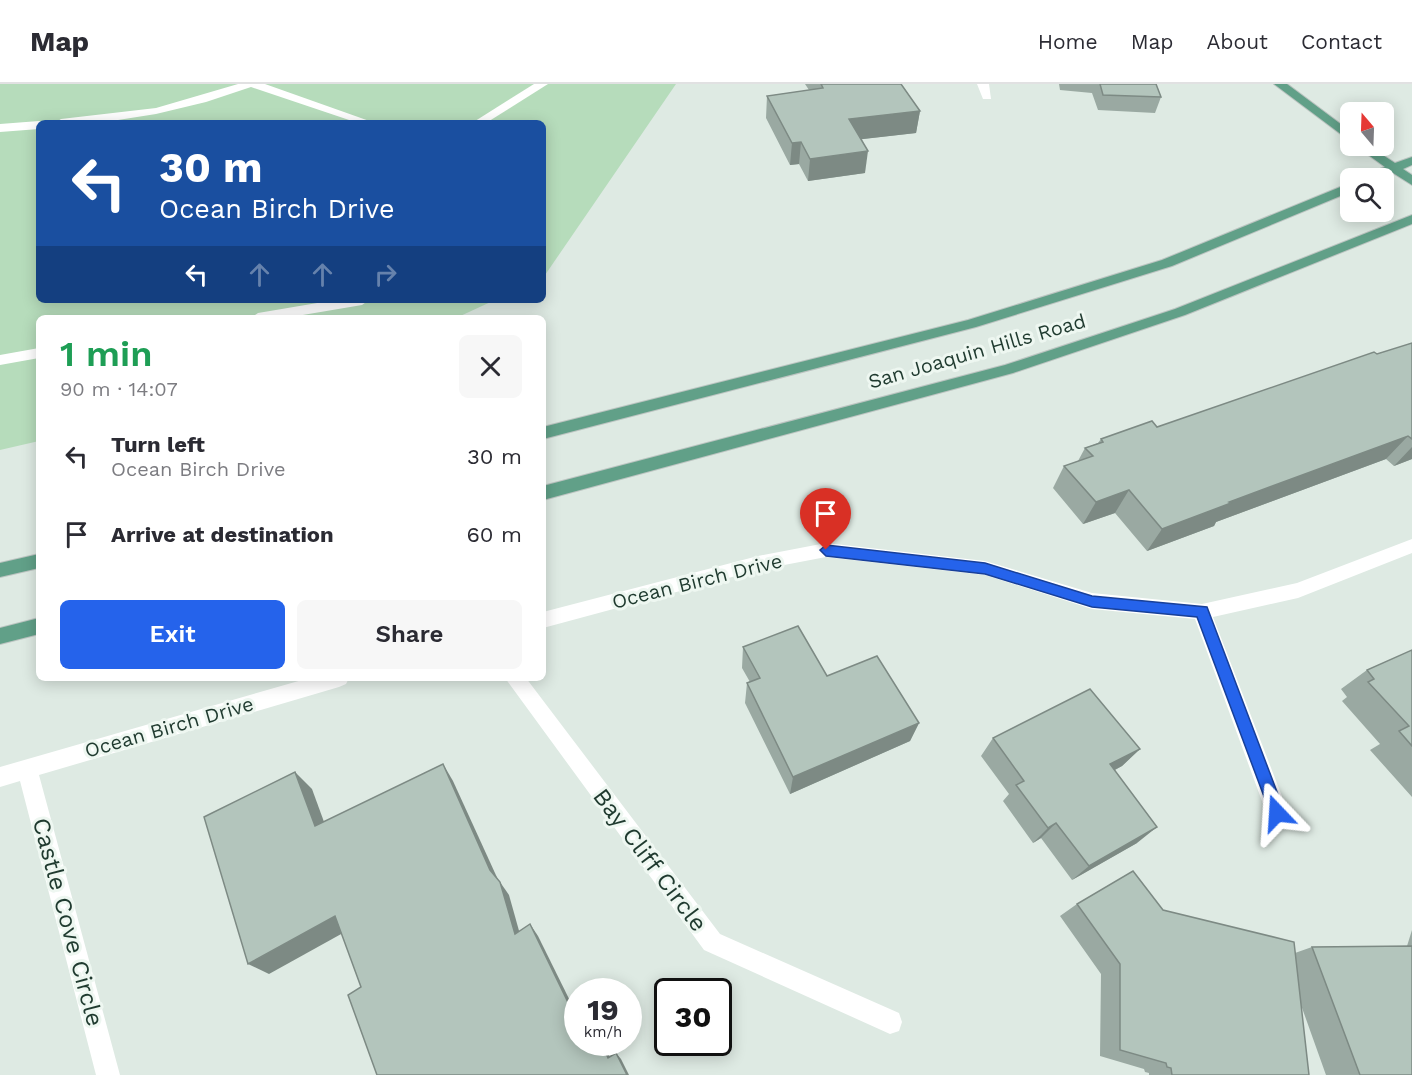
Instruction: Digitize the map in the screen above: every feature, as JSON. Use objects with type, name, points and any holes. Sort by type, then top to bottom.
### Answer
[{"type":"main road","points":[[1280,84],[1340,129]]},
{"type":"main road","points":[[1377,156],[1412,181]]},
{"type":"main road","points":[[1395,168],[1412,162]]},
{"type":"main road","name":"San Joaquin Hills Road","points":[[546,432],[971,324],[1167,262],[1340,191]]},
{"type":"main road","name":"San Joaquin Hills Road","points":[[546,491],[1008,369],[1180,312],[1412,219]]},
{"type":"main road","points":[[0,570],[36,562]]},
{"type":"main road","points":[[0,636],[36,627]]},
{"type":"street","points":[[97,120],[171,110],[207,101],[248,84]]},
{"type":"street","points":[[254,84],[360,120]]},
{"type":"street","points":[[483,120],[542,84]]},
{"type":"street","points":[[983,84],[987,97]]},
{"type":"street","points":[[0,128],[36,125]]},
{"type":"street","points":[[275,315],[345,303]]},
{"type":"street","points":[[0,360],[36,354]]},
{"type":"street","name":"Ocean Birch Drive","points":[[546,619],[758,563],[826,550],[985,568],[1092,602],[1202,612],[1298,590],[1412,546]]},
{"type":"street","points":[[1202,612],[1277,813]]},
{"type":"street","name":"Ocean Birch Drive","points":[[0,777],[329,681]]},
{"type":"street","name":"Bay Cliff Circle","points":[[516,681],[712,942],[890,1022]]},
{"type":"street","name":"Castle Cove Circle","points":[[27,769],[108,1075]]},
{"type":"green space","points":[[0,84],[676,84],[546,274],[546,120],[36,120],[36,303],[488,303],[462,315],[36,315],[36,442],[0,450]]},
{"type":"building","points":[[821,84],[901,84],[920,111],[849,119],[868,151],[810,159],[801,142],[792,143],[767,96],[823,88]]},
{"type":"building","points":[[1100,84],[1156,84],[1161,97],[1103,95]]},
{"type":"building","points":[[1412,343],[1412,439],[1408,436],[1162,529],[1129,490],[1096,502],[1064,466],[1093,456],[1085,448],[1103,442],[1101,439],[1152,421],[1157,427],[1374,352],[1377,354]]},
{"type":"building","points":[[798,626],[827,676],[877,656],[919,723],[793,777],[747,683],[760,678],[743,647]]},
{"type":"building","points":[[1412,650],[1412,746],[1399,731],[1409,726],[1368,682],[1374,679],[1367,670]]},
{"type":"building","points":[[1090,689],[1140,749],[1110,764],[1157,827],[1089,866],[1056,823],[1048,828],[1016,785],[1024,781],[993,738]]},
{"type":"building","points":[[443,764],[490,870],[500,882],[515,934],[530,924],[564,994],[564,1056],[607,1056],[608,1058],[618,1056],[627,1075],[377,1075],[348,995],[361,987],[335,916],[248,964],[204,817],[295,772],[315,826]]},
{"type":"building","points":[[1133,871],[1163,910],[1294,942],[1309,1075],[1172,1075],[1171,1068],[1167,1067],[1166,1063],[1120,1050],[1120,964],[1077,904]]},
{"type":"building","points":[[1412,946],[1412,1075],[1360,1075],[1312,947]]},
{"type":"route","points":[[826,550],[985,568],[1092,602],[1202,612],[1277,813]]}]
